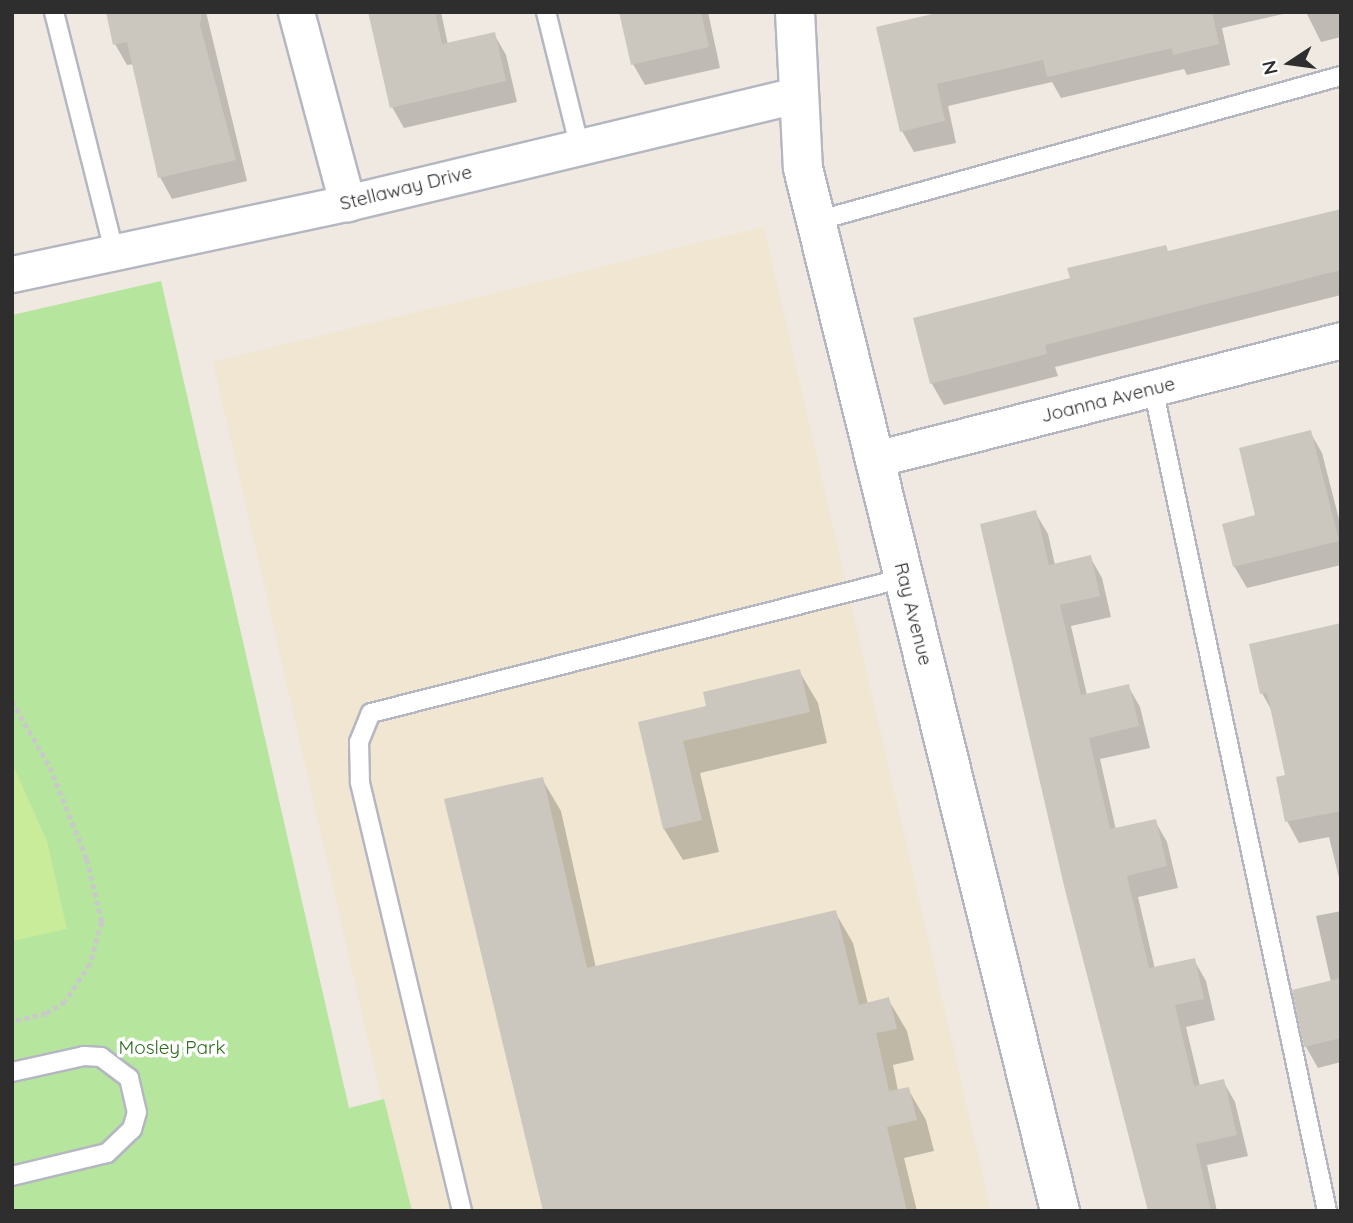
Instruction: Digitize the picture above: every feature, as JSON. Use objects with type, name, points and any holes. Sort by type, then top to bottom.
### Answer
[{"type":"street","points":[[296,12],[347,203]]},
{"type":"street","name":"Ray Avenue","points":[[795,12],[803,168],[1060,1211]]},
{"type":"street","name":"Stellaway Drive","points":[[12,274],[115,255],[347,203],[579,144],[798,95]]},
{"type":"street","name":"Joanna Avenue","points":[[875,459],[1341,340]]},
{"type":"lane","points":[[54,12],[115,255]]},
{"type":"lane","points":[[547,12],[579,144]]},
{"type":"lane","points":[[816,221],[1341,76]]},
{"type":"lane","points":[[1153,388],[1327,1211]]},
{"type":"lane","points":[[462,1211],[360,782],[359,742],[371,713],[904,578]]},
{"type":"lane","points":[[12,1072],[84,1056],[101,1058],[129,1079],[137,1112],[132,1129],[107,1153],[12,1176]]},
{"type":"path","points":[[12,701],[50,767],[88,859],[102,922],[90,964],[65,1002],[46,1013],[12,1022]]},
{"type":"shaded area","points":[[764,227],[991,1211],[407,1211],[213,362]]},
{"type":"green space","name":"Mosley Park","points":[[161,281],[349,1108],[384,1099],[412,1211],[12,1211],[12,315]]},
{"type":"green space","points":[[12,763],[47,841],[67,929],[12,941]]},
{"type":"building","points":[[106,12],[202,12],[200,25],[236,160],[158,178],[127,42],[113,45]]},
{"type":"building","points":[[368,12],[435,12],[442,44],[495,32],[506,81],[390,108]]},
{"type":"building","points":[[619,12],[701,12],[709,47],[631,65]]},
{"type":"building","points":[[941,12],[1212,12],[1219,44],[1173,55],[1172,48],[1047,77],[1043,60],[937,84],[945,121],[900,132],[876,27]]},
{"type":"building","points":[[1341,209],[1341,270],[1045,345],[1047,354],[930,384],[913,318],[1070,278],[1067,268],[1166,245],[1168,251]]},
{"type":"building","points":[[1311,430],[1339,541],[1233,567],[1222,524],[1255,515],[1239,448]]},
{"type":"building","points":[[1036,510],[1049,565],[1091,555],[1100,596],[1060,605],[1081,695],[1129,684],[1139,726],[1089,738],[1110,829],[1156,819],[1167,866],[1127,876],[1149,968],[1195,958],[1204,999],[1175,1005],[1194,1086],[1224,1079],[1237,1135],[1196,1144],[1211,1211],[1148,1211],[1065,890],[980,524]]},
{"type":"building","points":[[1341,623],[1341,811],[1285,822],[1276,777],[1285,775],[1267,693],[1260,694],[1249,644]]},
{"type":"building","points":[[800,669],[810,712],[683,741],[702,820],[663,829],[638,722],[706,706],[703,692]]},
{"type":"building","points":[[543,777],[587,968],[836,910],[859,1005],[889,997],[897,1029],[876,1033],[889,1091],[909,1087],[917,1120],[887,1127],[907,1211],[543,1211],[444,799]]},
{"type":"building","points":[[1341,978],[1341,1038],[1304,1047],[1292,990]]}]
